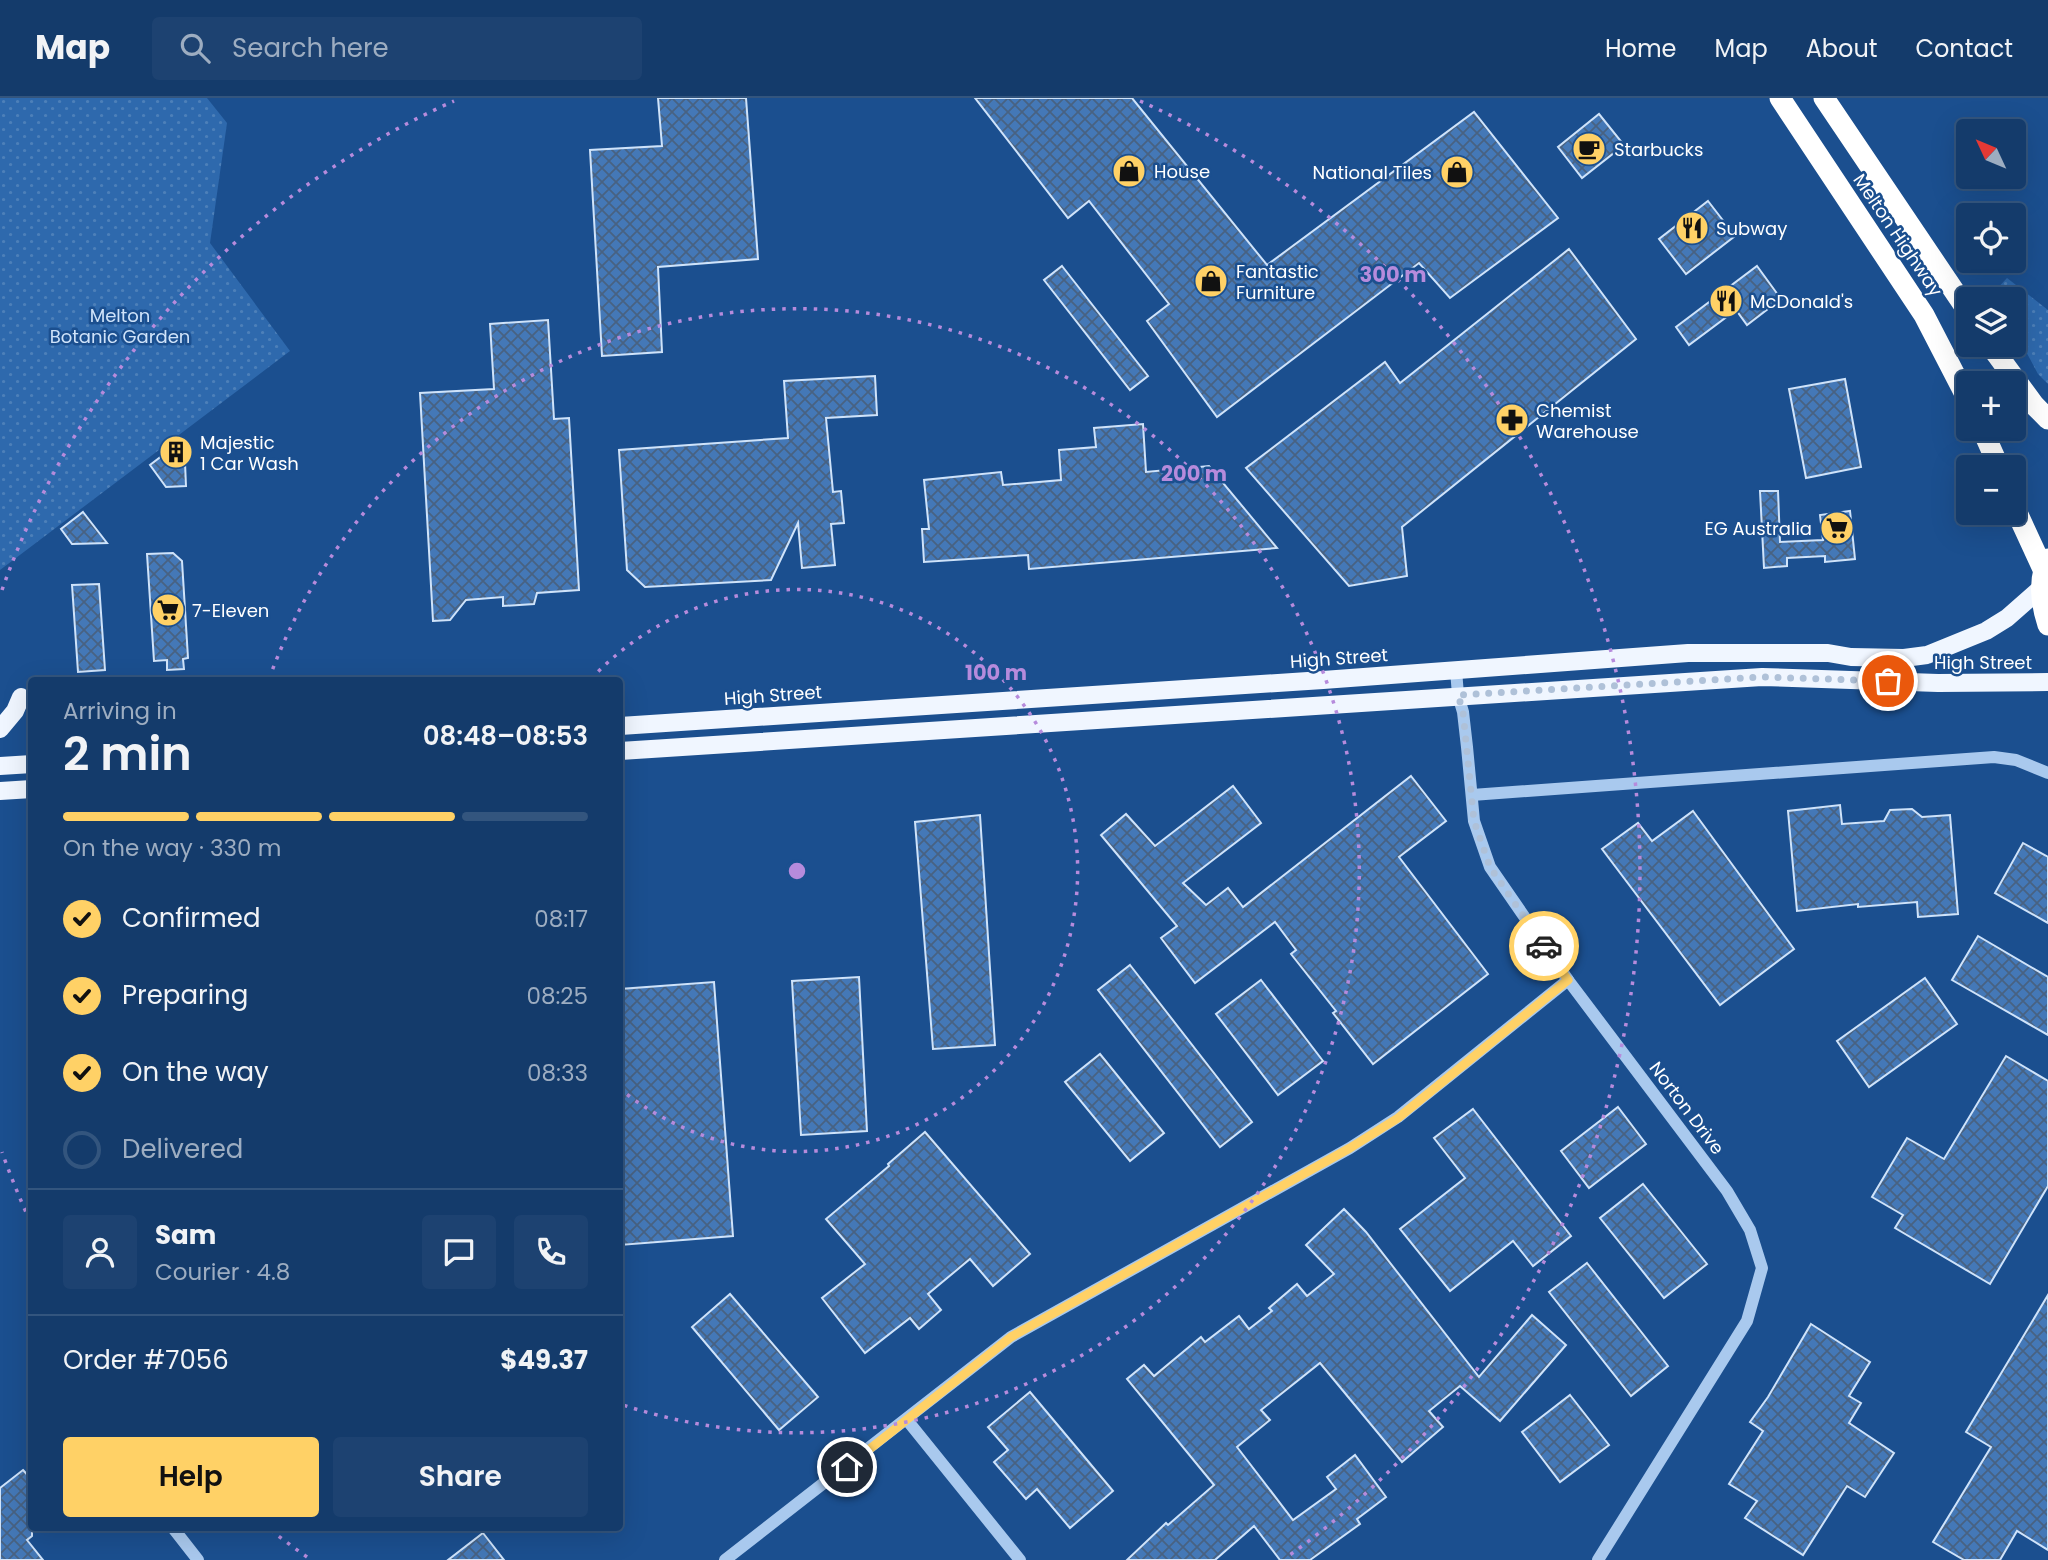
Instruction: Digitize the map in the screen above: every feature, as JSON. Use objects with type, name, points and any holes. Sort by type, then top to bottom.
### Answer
[{"type":"highway","name":"Melton Highway","points":[[1780,98],[1924,315],[1956,377]]},
{"type":"highway","name":"Melton Highway","points":[[1824,98],[1956,294]]},
{"type":"highway","points":[[1999,357],[2034,405],[2048,419]]},
{"type":"highway","points":[[2023,525],[2044,572],[2043,610],[2048,625]]},
{"type":"main road","name":"High Street","points":[[623,726],[1688,653],[1828,653],[1852,657],[1905,658],[1927,656],[1986,631],[2007,618],[2044,572]]},
{"type":"main road","name":"High Street","points":[[623,751],[1762,677],[1938,683],[2048,682]]},
{"type":"main road","points":[[0,729],[15,711],[21,696]]},
{"type":"main road","points":[[0,766],[28,764]]},
{"type":"main road","points":[[0,791],[28,789]]},
{"type":"street","name":"Norton Drive","points":[[1456,670],[1474,821],[1490,867],[1568,980],[1727,1191],[1750,1230],[1762,1268],[1747,1321],[1598,1560]]},
{"type":"street","points":[[1472,795],[1994,757],[2016,760],[2048,773]]},
{"type":"street","points":[[725,1560],[1011,1337],[1350,1148],[1398,1118],[1568,980]]},
{"type":"street","points":[[907,1420],[1020,1560]]},
{"type":"street","points":[[175,1531],[198,1560]]},
{"type":"green space","name":"Melton Botanic Garden","points":[[0,98],[207,98],[227,123],[210,243],[290,351],[0,570]]},
{"type":"green space","points":[[2007,278],[2019,287],[1999,287]]},
{"type":"green space","points":[[2026,293],[2048,310],[2048,384],[2038,374],[2026,352]]},
{"type":"building","points":[[658,98],[746,98],[758,259],[658,267],[662,352],[602,356],[590,150],[662,146]]},
{"type":"building","points":[[975,98],[1132,98],[1267,265],[1474,112],[1558,218],[1450,298],[1419,263],[1217,417],[1147,321],[1169,304],[1089,201],[1068,218]]},
{"type":"building","points":[[1599,114],[1624,145],[1582,178],[1558,147]]},
{"type":"building","points":[[1708,201],[1735,236],[1686,274],[1659,239]]},
{"type":"building","points":[[1569,249],[1636,339],[1402,527],[1407,576],[1349,586],[1246,468],[1385,362],[1400,383]]},
{"type":"building","points":[[1062,266],[1148,376],[1130,390],[1044,280]]},
{"type":"building","points":[[1757,266],[1781,299],[1747,325],[1736,310],[1689,345],[1676,327]]},
{"type":"building","points":[[548,320],[554,419],[569,418],[579,590],[537,593],[534,604],[503,606],[503,597],[466,600],[450,620],[433,621],[420,393],[494,389],[490,324]]},
{"type":"building","points":[[875,376],[877,415],[826,418],[833,492],[841,491],[844,523],[831,524],[835,565],[802,568],[798,523],[771,580],[645,587],[627,570],[619,450],[788,438],[784,381]]},
{"type":"building","points":[[1845,379],[1861,467],[1806,478],[1789,389]]},
{"type":"building","points":[[1143,424],[1146,472],[1209,466],[1277,548],[1029,569],[1028,555],[924,562],[922,529],[929,529],[924,480],[1001,472],[1003,485],[1061,480],[1059,450],[1096,447],[1094,428]]},
{"type":"building","name":"Majestic 1 Car Wash","points":[[184,439],[186,486],[166,487],[150,465]]},
{"type":"building","points":[[1760,491],[1778,491],[1780,542],[1823,540],[1820,515],[1850,511],[1855,559],[1825,562],[1825,556],[1787,558],[1787,566],[1764,568]]},
{"type":"building","points":[[83,512],[107,543],[72,544],[61,529]]},
{"type":"building","name":"7-Eleven","points":[[173,553],[182,561],[188,658],[183,659],[184,669],[167,670],[167,660],[154,661],[147,554]]},
{"type":"building","points":[[99,584],[105,670],[78,672],[72,585]]},
{"type":"building","points":[[1411,776],[1446,821],[1399,857],[1488,974],[1373,1064],[1291,954],[1296,950],[1275,922],[1195,983],[1161,938],[1177,926],[1101,835],[1126,814],[1155,846],[1233,786],[1261,823],[1183,883],[1206,905],[1228,888],[1243,907]]},
{"type":"building","points":[[1840,805],[1842,824],[1884,821],[1890,810],[1912,809],[1922,817],[1950,815],[1958,914],[1918,917],[1917,902],[1858,907],[1858,904],[1797,911],[1788,811]]},
{"type":"building","points":[[1693,811],[1794,949],[1720,1005],[1602,849],[1638,823],[1652,841]]},
{"type":"building","points":[[980,815],[995,1045],[933,1049],[915,822]]},
{"type":"building","points":[[2023,843],[2048,857],[2048,923],[1995,893]]},
{"type":"building","points":[[1978,936],[2048,977],[2048,1035],[1952,980]]},
{"type":"building","points":[[1130,965],[1252,1122],[1220,1147],[1098,990]]},
{"type":"building","points":[[859,977],[867,1131],[801,1135],[792,981]]},
{"type":"building","points":[[1925,978],[1957,1024],[1869,1087],[1837,1041]]},
{"type":"building","points":[[1261,980],[1323,1061],[1278,1095],[1216,1014]]},
{"type":"building","points":[[714,982],[733,1236],[623,1245],[623,989]]},
{"type":"building","points":[[1100,1054],[1164,1133],[1130,1161],[1065,1082]]},
{"type":"building","points":[[2006,1056],[2048,1081],[2048,1186],[1990,1284],[1895,1228],[1903,1215],[1872,1197],[1907,1138],[1944,1159]]},
{"type":"building","points":[[1618,1107],[1646,1144],[1589,1188],[1561,1151]]},
{"type":"building","points":[[1473,1109],[1571,1236],[1533,1266],[1513,1241],[1450,1291],[1400,1229],[1465,1178],[1434,1138]]},
{"type":"building","points":[[925,1132],[1030,1254],[993,1286],[970,1259],[928,1294],[941,1310],[919,1329],[910,1318],[865,1353],[822,1298],[865,1264],[826,1219]]},
{"type":"building","points":[[1643,1184],[1707,1264],[1664,1298],[1600,1218]]},
{"type":"building","points":[[1344,1209],[1366,1232],[1479,1377],[1532,1315],[1566,1345],[1500,1421],[1460,1386],[1429,1411],[1443,1427],[1402,1462],[1320,1363],[1261,1410],[1270,1420],[1237,1447],[1293,1520],[1336,1489],[1327,1477],[1355,1455],[1386,1497],[1357,1519],[1360,1524],[1310,1560],[1280,1560],[1254,1526],[1215,1560],[1127,1560],[1166,1523],[1168,1525],[1214,1485],[1127,1379],[1144,1365],[1154,1376],[1201,1337],[1205,1342],[1239,1316],[1249,1329],[1272,1311],[1269,1308],[1297,1284],[1307,1296],[1334,1274],[1306,1245]]},
{"type":"building","points":[[1587,1263],[1668,1366],[1631,1396],[1549,1292]]},
{"type":"building","points":[[730,1294],[818,1397],[779,1430],[692,1327]]},
{"type":"building","points":[[2048,1295],[2048,1550],[2017,1531],[2000,1560],[1964,1560],[1933,1542],[1991,1447],[1966,1432]]},
{"type":"building","points":[[1811,1324],[1870,1362],[1849,1396],[1861,1403],[1849,1423],[1894,1453],[1865,1497],[1847,1486],[1803,1555],[1745,1518],[1757,1501],[1729,1484],[1763,1431],[1750,1422]]},
{"type":"building","points":[[1030,1392],[1113,1491],[1070,1528],[1037,1489],[1026,1499],[994,1462],[1008,1450],[988,1427]]},
{"type":"building","points":[[1570,1395],[1609,1445],[1560,1482],[1522,1432]]},
{"type":"building","points":[[23,1470],[28,1476],[28,1531],[32,1531],[32,1536],[27,1540],[43,1560],[0,1560],[0,1488]]},
{"type":"building","points":[[483,1533],[504,1560],[448,1560]]},
{"type":"way so far","points":[[1544,946],[1490,867],[1474,821],[1463,712],[1458,695],[1762,677],[1888,681]]},
{"type":"place","name":"Starbucks","points":[[1589,149]]},
{"type":"place","name":"House","points":[[1129,171]]},
{"type":"place","name":"National Tiles","points":[[1457,172]]},
{"type":"place","name":"Subway","points":[[1692,228]]},
{"type":"place","name":"Fantastic Furniture","points":[[1211,281]]},
{"type":"place","name":"McDonald's","points":[[1726,301]]},
{"type":"place","name":"Chemist Warehouse","points":[[1512,420]]},
{"type":"place","name":"Majestic 1 Car Wash","points":[[176,452]]},
{"type":"place","name":"EG Australia","points":[[1837,528]]},
{"type":"place","name":"7-Eleven","points":[[168,610]]},
{"type":"route","points":[[847,1467],[1011,1337],[1350,1148],[1398,1118],[1568,980],[1544,946]]}]
